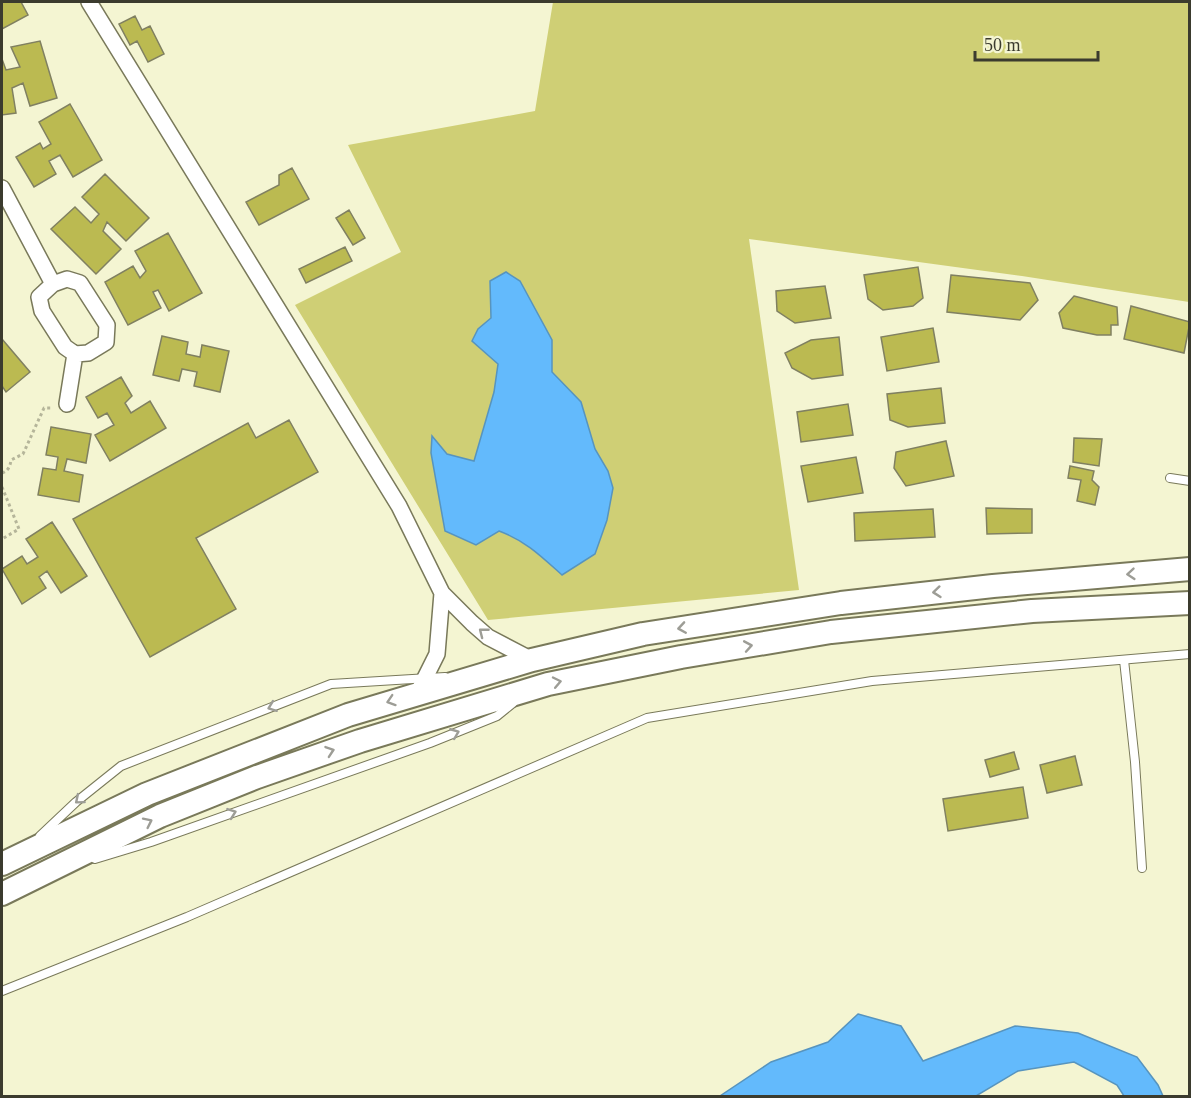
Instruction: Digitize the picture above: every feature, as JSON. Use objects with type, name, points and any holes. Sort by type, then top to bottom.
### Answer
[{"type":"main road","points":[[11,860],[147,794],[422,684],[473,677],[532,660],[642,634],[841,603],[993,586],[1190,569]]},
{"type":"main road","points":[[2,894],[160,816],[257,777],[360,741],[529,690],[681,657],[831,632],[1032,611],[1190,603]]},
{"type":"street","points":[[89,2],[399,506],[442,593],[489,637],[532,660]]},
{"type":"street","points":[[2,188],[53,284]]},
{"type":"street","points":[[67,279],[80,284],[107,325],[106,342],[88,353],[75,354],[65,347],[42,311],[39,297],[53,284],[67,279]]},
{"type":"street","points":[[67,404],[75,354]]},
{"type":"street","points":[[422,684],[437,654],[442,593]]},
{"type":"lane","points":[[1170,477],[1190,481]]},
{"type":"lane","points":[[2,991],[187,917],[647,718],[872,681],[1190,654]]},
{"type":"lane","points":[[1124,660],[1135,762],[1142,867]]},
{"type":"lane","points":[[11,860],[76,802],[121,766],[331,684],[422,684]]},
{"type":"path","points":[[2,473],[6,472],[11,460],[23,454],[44,408],[61,409],[67,404]]},
{"type":"path","points":[[2,487],[19,529],[2,539]]},
{"type":"shaded area","points":[[553,2],[1189,2],[1189,302],[1022,276],[749,239],[799,590],[488,620],[295,305],[401,252],[348,145],[535,111]]},
{"type":"water","points":[[506,272],[520,281],[552,340],[552,372],[581,402],[595,449],[608,471],[613,488],[607,520],[595,554],[562,575],[525,544],[499,531],[476,545],[445,531],[431,453],[432,436],[447,454],[474,461],[494,392],[498,364],[472,341],[478,329],[491,318],[490,281]]},
{"type":"water","points":[[858,1014],[901,1026],[923,1061],[1015,1026],[1078,1033],[1137,1057],[1158,1085],[1163,1096],[1124,1096],[1117,1085],[1074,1062],[1018,1071],[976,1096],[720,1096],[771,1062],[828,1042]]},
{"type":"building","points":[[2,2],[21,2],[28,15],[2,29]]},
{"type":"building","points":[[135,16],[142,30],[150,26],[164,54],[148,62],[137,41],[130,45],[119,24]]},
{"type":"building","points":[[40,41],[57,98],[30,106],[23,83],[12,88],[16,113],[2,115],[2,59],[6,70],[20,67],[11,47]]},
{"type":"building","points":[[70,104],[102,160],[73,177],[60,155],[49,161],[56,174],[34,187],[16,157],[40,143],[43,149],[51,144],[39,122]]},
{"type":"building","points":[[292,168],[309,199],[259,225],[246,202],[279,185],[279,175]]},
{"type":"building","points":[[105,174],[149,218],[126,241],[107,222],[103,231],[121,249],[96,274],[51,229],[75,207],[91,223],[99,214],[82,197]]},
{"type":"building","points":[[349,210],[365,238],[353,245],[336,218]]},
{"type":"building","points":[[168,233],[202,293],[169,311],[158,290],[153,292],[161,308],[128,325],[105,282],[133,266],[140,278],[146,271],[135,251]]},
{"type":"building","points":[[345,247],[352,261],[306,283],[299,269]]},
{"type":"building","points":[[918,267],[923,298],[913,306],[883,310],[868,299],[864,275]]},
{"type":"building","points":[[951,275],[1030,283],[1038,300],[1020,320],[947,312]]},
{"type":"building","points":[[825,286],[831,318],[795,323],[777,311],[776,291]]},
{"type":"building","points":[[1074,296],[1117,307],[1118,325],[1111,325],[1111,335],[1097,335],[1063,328],[1059,313]]},
{"type":"building","points":[[1131,306],[1190,322],[1184,353],[1124,339]]},
{"type":"building","points":[[933,328],[939,362],[887,371],[881,337]]},
{"type":"building","points":[[162,336],[188,342],[186,354],[200,357],[202,345],[229,351],[220,392],[194,386],[197,372],[182,369],[179,381],[153,375]]},
{"type":"building","points":[[839,337],[843,375],[812,379],[792,368],[785,353],[811,340]]},
{"type":"building","points":[[2,339],[30,372],[6,392],[2,386]]},
{"type":"building","points":[[121,377],[132,396],[125,403],[131,413],[150,401],[166,428],[110,461],[95,435],[114,425],[107,413],[98,418],[86,397]]},
{"type":"building","points":[[941,388],[945,423],[908,427],[890,420],[887,394]]},
{"type":"building","points":[[848,404],[853,435],[801,442],[797,412]]},
{"type":"building","points":[[289,420],[318,472],[196,538],[236,609],[150,657],[73,519],[248,423],[256,438]]},
{"type":"building","points":[[51,427],[91,434],[86,463],[67,459],[64,471],[83,475],[79,502],[38,495],[43,468],[56,470],[58,457],[46,455]]},
{"type":"building","points":[[1074,438],[1102,439],[1099,466],[1073,462]]},
{"type":"building","points":[[946,441],[954,476],[906,486],[894,468],[896,452]]},
{"type":"building","points":[[856,457],[863,493],[808,502],[801,466]]},
{"type":"building","points":[[1070,466],[1094,471],[1092,480],[1099,487],[1095,505],[1077,501],[1081,480],[1068,478]]},
{"type":"building","points":[[986,508],[1032,509],[1032,533],[987,534]]},
{"type":"building","points":[[933,509],[935,537],[855,541],[854,513]]},
{"type":"building","points":[[52,522],[87,576],[61,593],[47,571],[39,577],[46,588],[22,604],[2,569],[22,556],[27,564],[38,557],[26,539]]},
{"type":"building","points":[[1014,752],[1019,769],[990,777],[985,760]]},
{"type":"building","points":[[1075,756],[1082,785],[1047,793],[1040,765]]},
{"type":"building","points":[[1023,787],[1028,818],[948,831],[943,799]]}]
